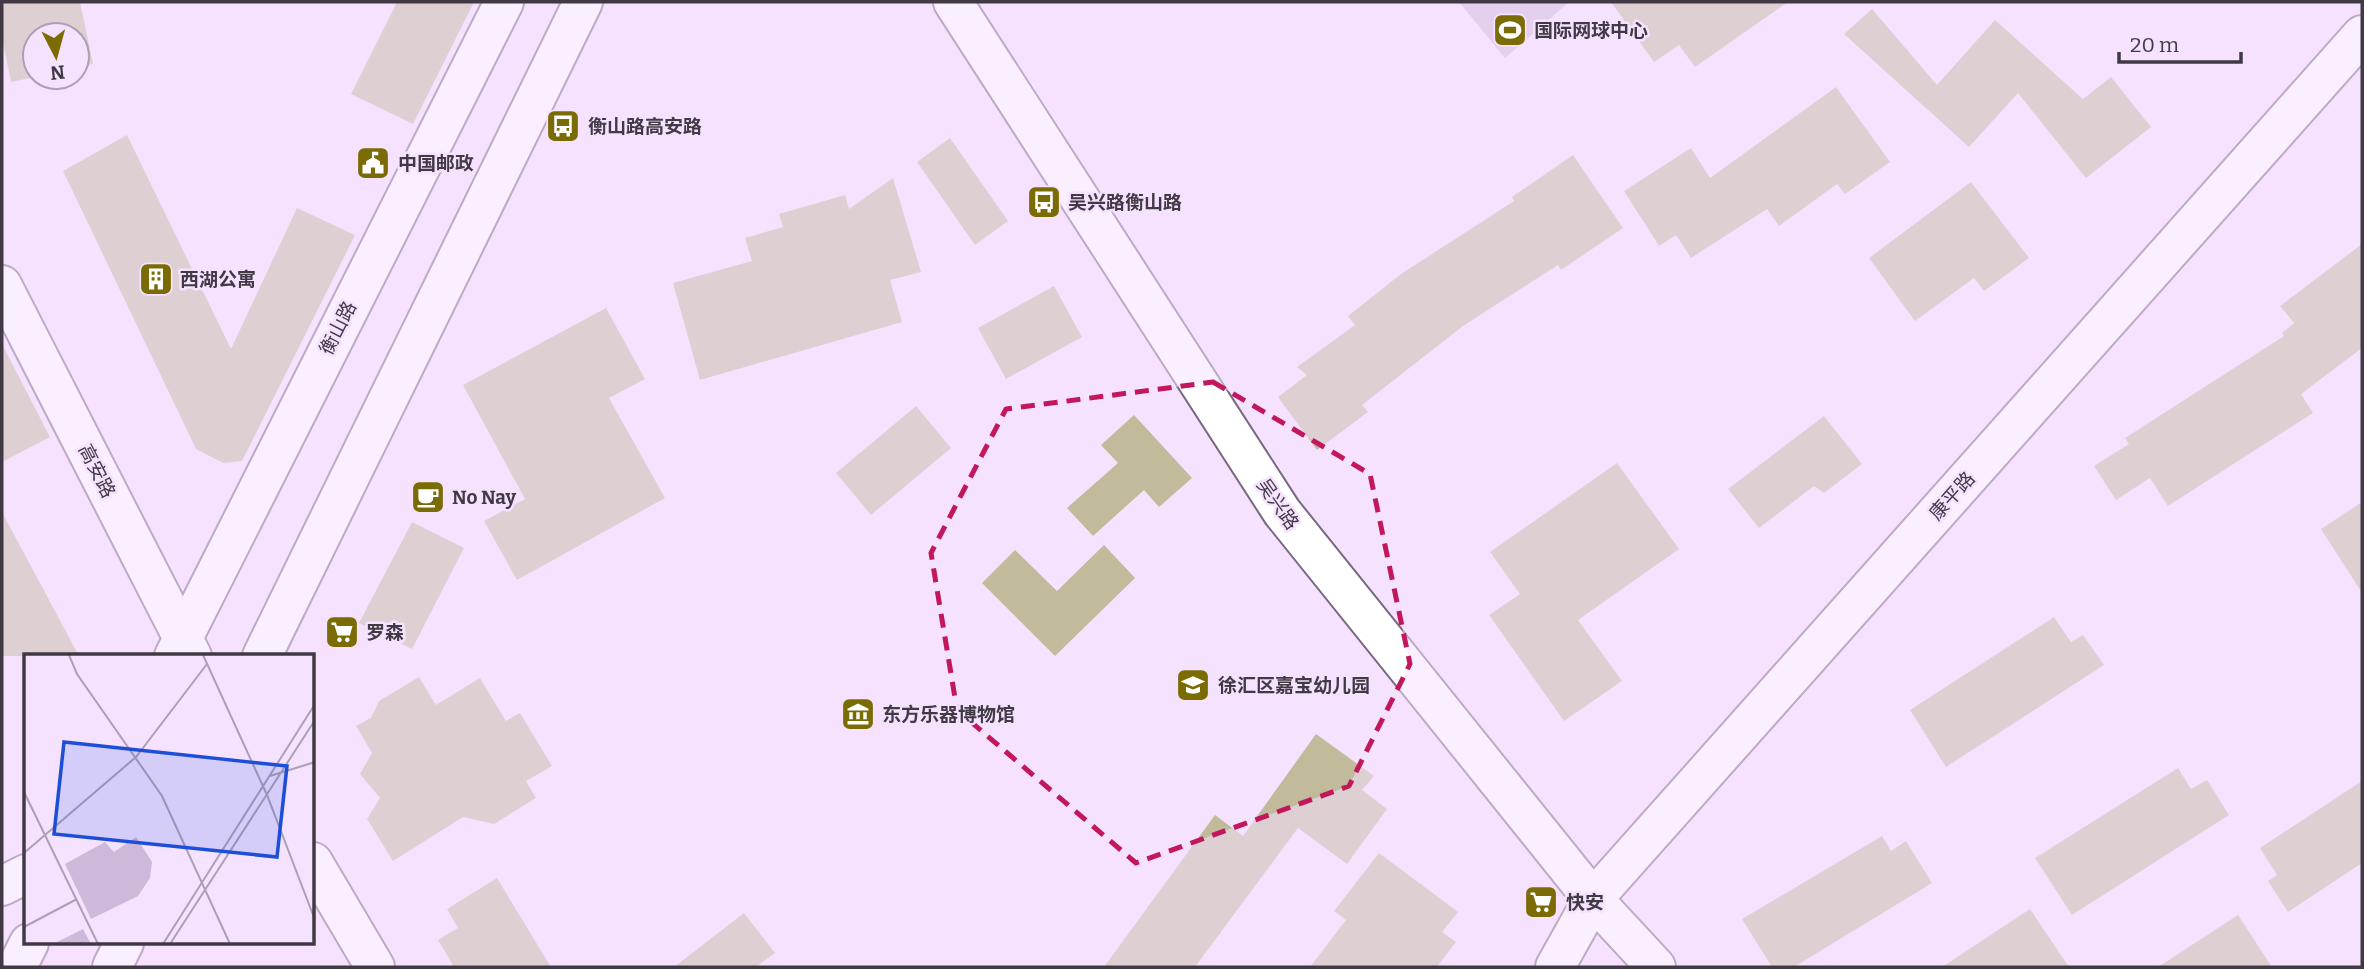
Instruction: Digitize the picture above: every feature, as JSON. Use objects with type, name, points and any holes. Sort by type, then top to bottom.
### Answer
[{"type":"street","name":"衡山路","points":[[183,650],[504,2]]},
{"type":"street","points":[[263,654],[583,2]]},
{"type":"street","name":"吴兴路","points":[[953,2],[1282,512],[1593,899],[1656,967]]},
{"type":"street","name":"康平路","points":[[1555,967],[1593,899],[2362,35]]},
{"type":"street","name":"高安路","points":[[2,285],[183,650]]},
{"type":"street","points":[[315,865],[376,967]]},
{"type":"street","points":[[2,886],[24,875]]},
{"type":"street","points":[[17,967],[28,944]]},
{"type":"street","points":[[112,967],[124,944]]},
{"type":"highlighted area","points":[[1213,382],[1370,474],[1410,664],[1349,786],[1136,863],[957,710],[931,553],[1006,409]]},
{"type":"shaded area","name":"国际网球中心","points":[[1459,2],[1569,2],[1505,58]]},
{"type":"building","points":[[2,2],[80,2],[84,21],[21,21],[21,80],[11,82],[2,38]]},
{"type":"building","points":[[397,2],[474,2],[413,124],[351,94]]},
{"type":"building","points":[[1611,2],[1788,2],[1695,67],[1679,45],[1654,62]]},
{"type":"building","points":[[1872,9],[1937,85],[1995,20],[2083,99],[2111,77],[2151,127],[2086,178],[2018,93],[1969,147],[1844,34]]},
{"type":"building","points":[[1836,87],[1890,162],[1845,194],[1837,184],[1779,226],[1767,209],[1691,258],[1676,235],[1659,246],[1624,191],[1691,148],[1710,178]]},
{"type":"building","name":"西湖公寓","points":[[127,135],[231,349],[297,208],[355,235],[242,461],[223,463],[196,449],[63,171]]},
{"type":"building","points":[[950,138],[1008,221],[975,245],[917,162]]},
{"type":"building","points":[[1573,155],[1623,228],[1561,270],[1558,265],[1463,326],[1362,405],[1368,412],[1317,450],[1278,397],[1307,375],[1297,367],[1355,325],[1348,316],[1401,274],[1514,201],[1512,197]]},
{"type":"building","points":[[893,178],[921,272],[890,280],[902,322],[700,380],[673,283],[752,261],[745,238],[783,227],[779,214],[845,195],[849,209]]},
{"type":"building","points":[[1971,182],[2029,258],[1984,291],[1974,278],[1915,321],[1869,258]]},
{"type":"building","points":[[2362,244],[2362,348],[2301,394],[2313,413],[2168,506],[2150,478],[2116,500],[2094,466],[2129,444],[2125,438],[2284,336],[2282,333],[2294,323],[2280,306]]},
{"type":"building","points":[[1054,286],[1082,337],[1006,379],[978,328]]},
{"type":"building","points":[[606,308],[645,379],[609,398],[665,498],[517,580],[484,521],[525,499],[463,385]]},
{"type":"building","points":[[2,344],[50,437],[2,462]]},
{"type":"building","points":[[916,406],[951,448],[871,515],[836,473]]},
{"type":"building","points":[[1134,415],[1192,478],[1159,507],[1144,490],[1093,536],[1067,508],[1118,463],[1101,445]]},
{"type":"building","points":[[1824,416],[1862,464],[1824,493],[1814,486],[1759,528],[1728,489]]},
{"type":"building","points":[[1617,463],[1679,549],[1578,620],[1622,681],[1564,721],[1489,615],[1520,594],[1490,552]]},
{"type":"building","points":[[2362,502],[2362,593],[2321,529]]},
{"type":"building","points":[[2,512],[78,654],[2,656]]},
{"type":"building","points":[[412,522],[464,548],[412,649],[359,623]]},
{"type":"building","points":[[1104,545],[1135,578],[1055,656],[982,583],[1015,550],[1057,591]]},
{"type":"building","points":[[2054,617],[2071,642],[2083,635],[2104,665],[1946,767],[1910,710]]},
{"type":"building","points":[[419,677],[436,705],[480,678],[506,721],[520,713],[552,766],[526,781],[536,798],[494,824],[463,817],[393,861],[367,819],[380,798],[360,774],[372,753],[356,726],[371,718],[379,701]]},
{"type":"building","points":[[1316,734],[1374,776],[1362,790],[1387,809],[1347,864],[1298,828],[1195,967],[1104,967],[1215,815],[1243,836]]},
{"type":"building","points":[[2178,768],[2191,789],[2207,780],[2229,815],[2072,915],[2035,858]]},
{"type":"building","points":[[2362,781],[2362,863],[2288,912],[2268,881],[2277,875],[2260,848]]},
{"type":"building","points":[[1882,836],[1891,851],[1906,841],[1932,883],[1794,967],[1772,967],[1742,919]]},
{"type":"building","points":[[1379,853],[1458,912],[1442,932],[1456,942],[1437,967],[1310,967],[1346,920],[1334,911]]},
{"type":"building","points":[[497,878],[551,967],[454,967],[438,940],[458,928],[447,909]]},
{"type":"building","points":[[2030,909],[2069,967],[1942,967]]},
{"type":"building","points":[[744,913],[775,953],[756,967],[674,967]]},
{"type":"building","points":[[2238,915],[2272,967],[2158,967]]},
{"type":"place","name":"国际网球中心","points":[[1510,30]]},
{"type":"place","name":"衡山路高安路","points":[[563,126]]},
{"type":"place","name":"中国邮政","points":[[373,163]]},
{"type":"place","name":"吴兴路衡山路","points":[[1044,202]]},
{"type":"place","name":"西湖公寓","points":[[156,279]]},
{"type":"place","name":"No Nay","points":[[428,497]]},
{"type":"place","name":"罗森","points":[[342,632]]},
{"type":"place","name":"徐汇区嘉宝幼儿园","points":[[1193,685]]},
{"type":"place","name":"东方乐器博物馆","points":[[858,714]]},
{"type":"place","name":"快安","points":[[1541,902]]}]
